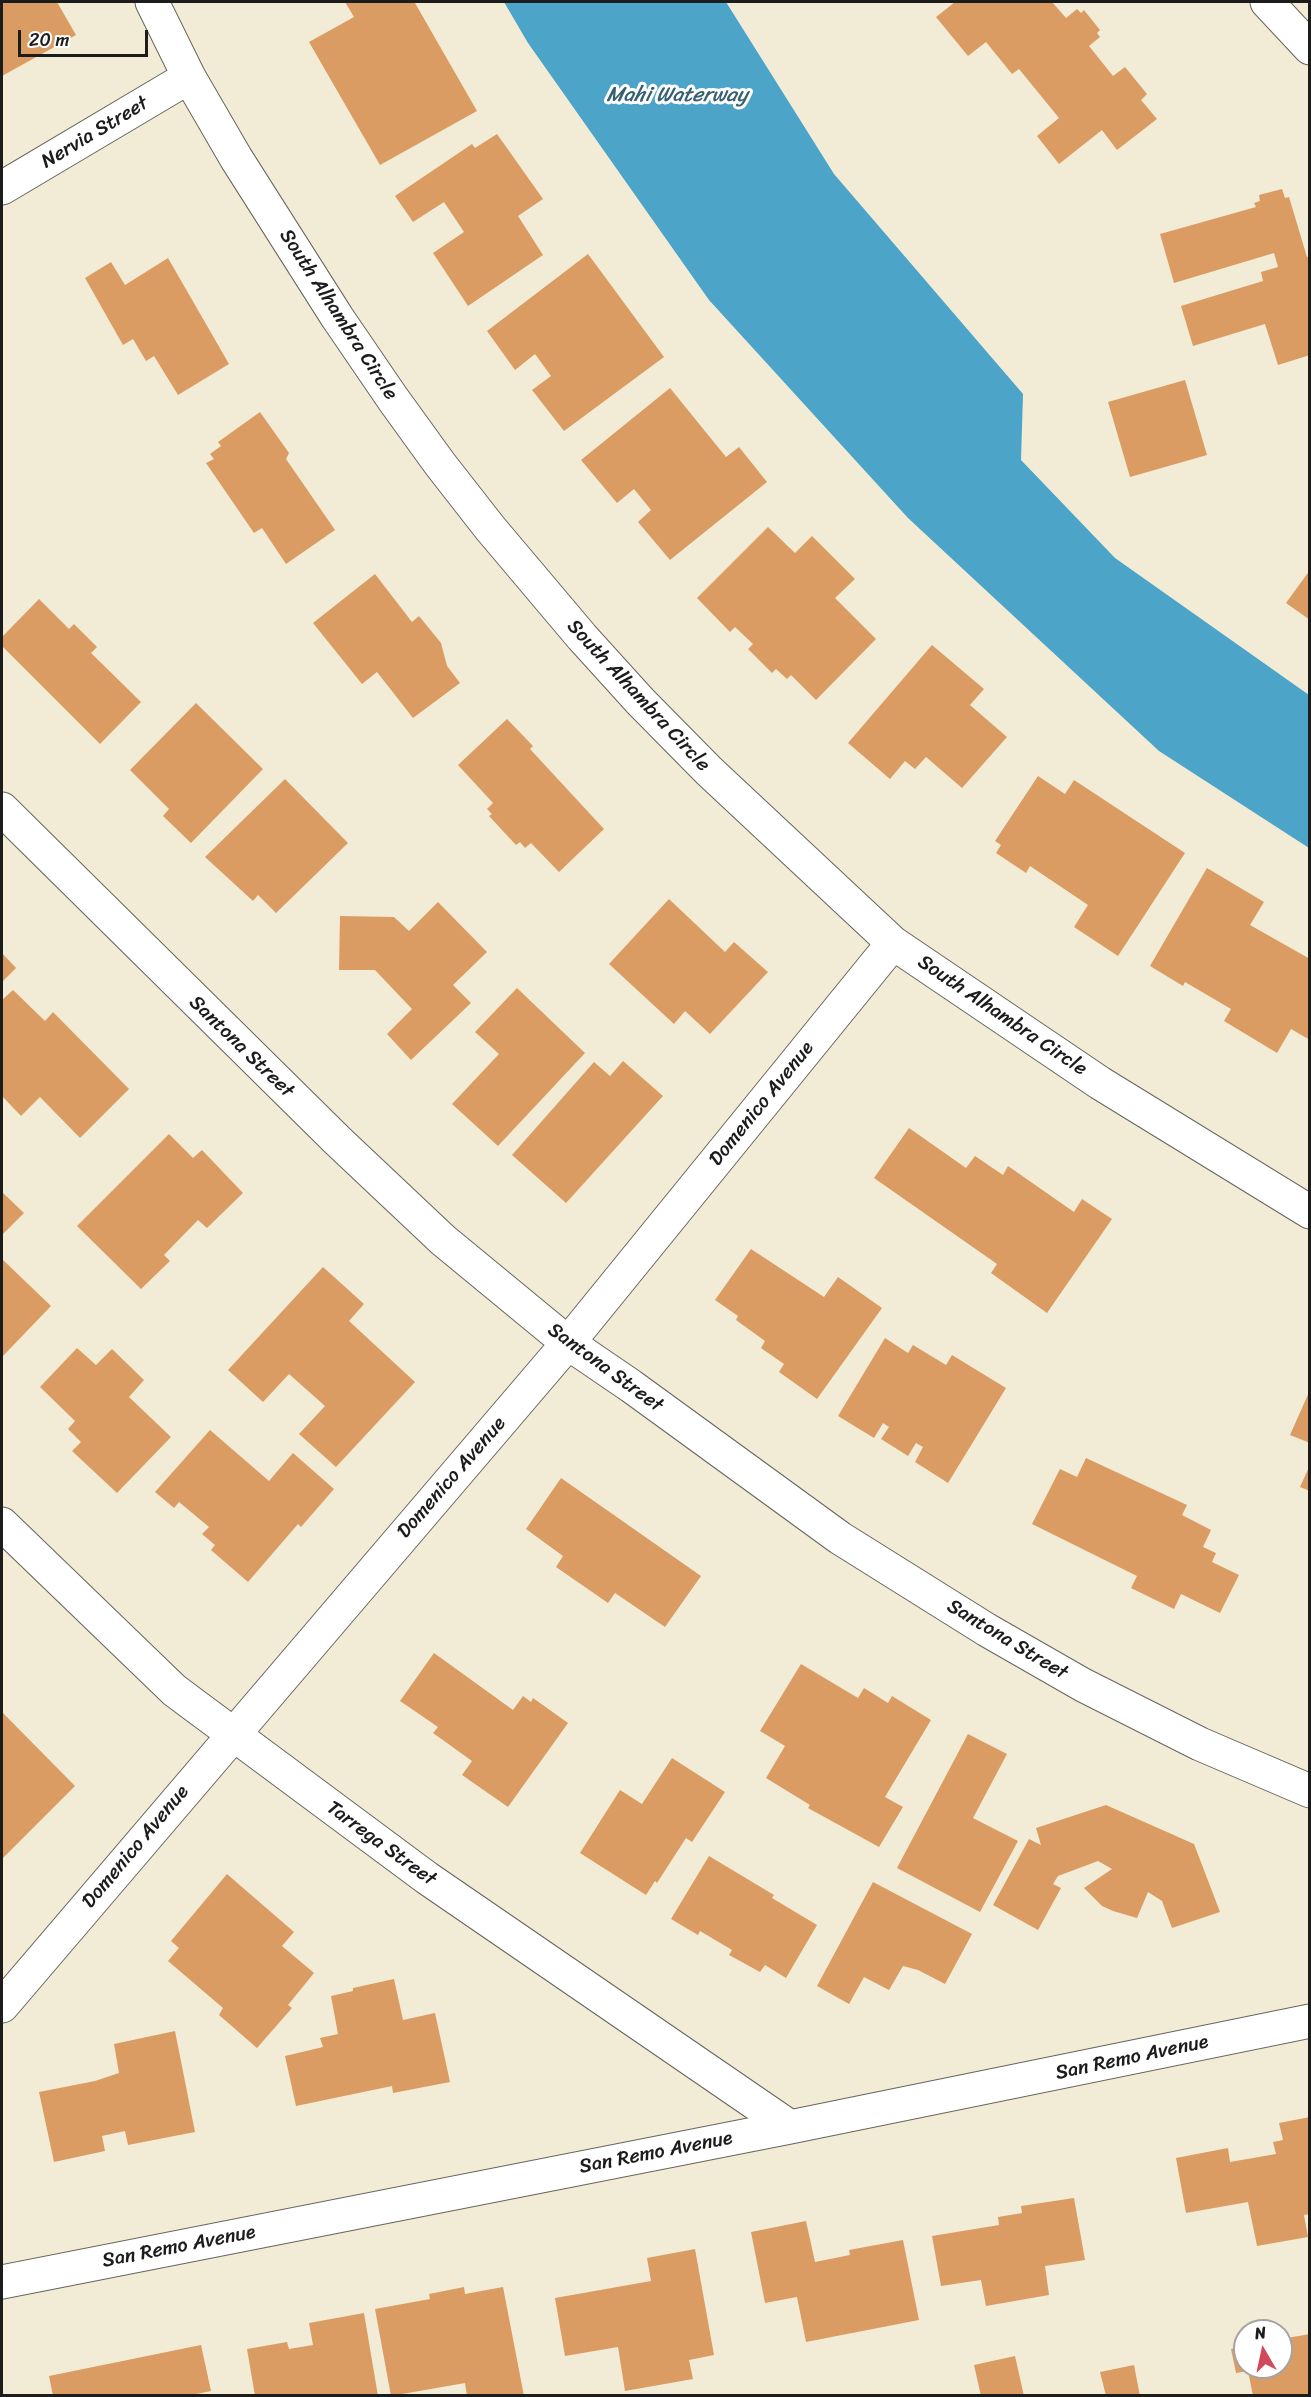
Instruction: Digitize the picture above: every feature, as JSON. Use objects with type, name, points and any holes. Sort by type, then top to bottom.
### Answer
[{"type":"street","name":"South Alhambra Circle","points":[[152,2],[189,77],[236,158],[336,317],[440,464],[490,528],[582,637],[640,701],[709,771],[893,943],[1100,1083],[1310,1212]]},
{"type":"street","points":[[1267,2],[1310,48]]},
{"type":"street","name":"Nervia Street","points":[[2,188],[189,77]]},
{"type":"street","name":"Santona Street","points":[[2,809],[346,1149],[443,1240],[568,1343],[840,1538],[995,1635],[1083,1685],[1200,1744],[1310,1791]]},
{"type":"street","name":"Domenico Avenue","points":[[2,2006],[568,1343],[893,943]]},
{"type":"street","name":"Tarrega Street","points":[[2,1524],[174,1690],[427,1878],[790,2127]]},
{"type":"street","name":"San Remo Avenue","points":[[2,2282],[790,2127],[1310,2021]]},
{"type":"water","name":"Mahi Waterway","points":[[504,2],[726,2],[834,174],[1023,394],[1021,460],[1115,558],[1309,695],[1309,848],[1159,751],[908,518],[709,300],[528,43]]},
{"type":"building","points":[[2,2],[57,2],[76,35],[2,76]]},
{"type":"building","points":[[345,2],[418,2],[415,3],[477,111],[380,165],[309,42],[354,17]]},
{"type":"building","points":[[955,2],[1052,2],[1066,18],[1077,9],[1081,13],[1084,10],[1100,30],[1097,33],[1100,37],[1089,46],[1113,76],[1125,67],[1147,94],[1141,100],[1157,119],[1117,150],[1102,130],[1059,164],[1037,136],[1059,118],[1019,69],[1012,74],[986,42],[968,56],[936,17]]},
{"type":"building","points":[[497,134],[543,199],[518,216],[543,255],[468,306],[433,253],[464,232],[444,202],[413,222],[395,196],[472,144],[475,148]]},
{"type":"building","points":[[1282,189],[1285,198],[1289,197],[1307,257],[1310,256],[1310,355],[1278,365],[1265,324],[1193,346],[1181,306],[1263,281],[1261,272],[1278,267],[1274,253],[1174,283],[1160,234],[1256,207],[1254,203],[1260,201],[1259,195]]},
{"type":"building","points":[[588,254],[664,357],[564,431],[532,390],[551,376],[535,354],[515,370],[487,331]]},
{"type":"building","points":[[168,258],[229,364],[178,395],[154,356],[146,361],[133,339],[123,345],[85,278],[111,262],[125,285]]},
{"type":"building","points":[[1185,380],[1207,455],[1130,477],[1108,402]]},
{"type":"building","points":[[670,388],[726,457],[739,447],[767,482],[670,560],[638,522],[651,510],[634,489],[617,503],[581,460]]},
{"type":"building","points":[[260,412],[289,453],[286,459],[335,530],[286,564],[262,528],[254,533],[206,463],[214,459],[210,454],[221,446],[218,442]]},
{"type":"building","points":[[768,527],[795,553],[812,536],[855,579],[835,598],[876,639],[816,700],[791,675],[787,679],[776,669],[772,673],[748,649],[753,644],[735,627],[730,632],[697,598]]},
{"type":"building","points":[[1310,570],[1310,620],[1286,603]]},
{"type":"building","points":[[375,574],[412,622],[419,616],[441,643],[447,666],[460,683],[413,718],[377,672],[362,684],[313,623]]},
{"type":"building","points":[[39,599],[69,629],[74,624],[97,647],[91,653],[141,702],[100,744],[2,646],[2,637]]},
{"type":"building","points":[[932,645],[984,689],[970,705],[1007,737],[962,788],[926,757],[915,769],[905,761],[890,779],[848,743]]},
{"type":"building","points":[[196,703],[263,769],[191,843],[163,816],[169,809],[130,770]]},
{"type":"building","points":[[507,719],[533,746],[530,749],[604,829],[559,872],[531,843],[525,848],[520,842],[516,845],[489,816],[492,814],[487,809],[493,803],[458,765]]},
{"type":"building","points":[[1038,776],[1065,794],[1074,780],[1185,853],[1118,956],[1074,927],[1088,905],[1030,866],[1026,873],[996,853],[1001,845],[995,841]]},
{"type":"building","points":[[285,779],[348,843],[276,913],[258,895],[253,901],[205,857]]},
{"type":"building","points":[[1207,868],[1264,902],[1250,925],[1310,959],[1310,1040],[1291,1029],[1277,1053],[1224,1021],[1231,1009],[1185,982],[1183,986],[1150,966]]},
{"type":"building","points":[[669,899],[725,952],[734,942],[768,972],[710,1034],[685,1011],[674,1024],[609,964]]},
{"type":"building","points":[[438,902],[487,952],[453,985],[471,1003],[411,1060],[387,1034],[412,1009],[375,970],[339,970],[340,916],[394,917],[409,931]]},
{"type":"building","points":[[2,953],[16,968],[2,982]]},
{"type":"building","points":[[517,988],[585,1053],[498,1146],[452,1104],[499,1054],[475,1032]]},
{"type":"building","points":[[13,990],[45,1021],[53,1012],[129,1089],[80,1138],[40,1097],[21,1116],[2,1096],[2,1000]]},
{"type":"building","points":[[623,1061],[663,1096],[566,1203],[512,1155],[594,1062],[610,1076]]},
{"type":"building","points":[[909,1128],[966,1168],[975,1156],[1003,1175],[1008,1166],[1074,1212],[1082,1199],[1112,1219],[1047,1313],[991,1273],[997,1264],[874,1178]]},
{"type":"building","points":[[169,1134],[193,1158],[202,1150],[243,1193],[207,1228],[198,1220],[164,1255],[170,1261],[141,1289],[77,1226]]},
{"type":"building","points":[[2,1192],[24,1213],[2,1235]]},
{"type":"building","points":[[751,1249],[824,1297],[838,1277],[882,1308],[817,1399],[779,1372],[784,1364],[761,1348],[765,1341],[736,1320],[738,1316],[715,1300]]},
{"type":"building","points":[[2,1259],[51,1306],[2,1357]]},
{"type":"building","points":[[323,1267],[364,1304],[349,1321],[415,1382],[336,1467],[299,1434],[325,1406],[289,1374],[263,1402],[228,1370]]},
{"type":"building","points":[[885,1338],[908,1353],[913,1345],[946,1365],[952,1355],[1006,1388],[948,1483],[915,1462],[923,1447],[916,1443],[908,1456],[881,1439],[889,1427],[883,1423],[874,1438],[838,1416]]},
{"type":"building","points":[[77,1348],[96,1365],[112,1349],[144,1380],[129,1397],[171,1437],[117,1493],[72,1451],[81,1442],[68,1429],[75,1421],[40,1387]]},
{"type":"building","points":[[1310,1390],[1310,1443],[1290,1435]]},
{"type":"building","points":[[210,1430],[269,1481],[293,1453],[334,1489],[301,1527],[298,1524],[248,1582],[211,1550],[215,1545],[202,1534],[209,1527],[179,1502],[174,1508],[155,1492]]},
{"type":"building","points":[[1086,1458],[1187,1505],[1182,1515],[1211,1530],[1203,1547],[1216,1553],[1212,1562],[1239,1575],[1220,1613],[1181,1594],[1174,1609],[1131,1588],[1137,1576],[1032,1524],[1060,1469],[1077,1477]]},
{"type":"building","points":[[1310,1465],[1310,1491],[1300,1487]]},
{"type":"building","points":[[561,1478],[701,1576],[665,1627],[615,1593],[608,1603],[556,1567],[563,1556],[526,1529]]},
{"type":"building","points":[[434,1653],[513,1710],[523,1696],[531,1702],[533,1698],[568,1723],[508,1807],[462,1775],[472,1761],[433,1733],[438,1727],[400,1701]]},
{"type":"building","points":[[801,1664],[858,1698],[864,1688],[888,1703],[892,1696],[931,1720],[885,1797],[903,1807],[879,1847],[808,1808],[810,1805],[766,1778],[785,1746],[760,1731]]},
{"type":"building","points":[[2,1712],[75,1786],[2,1859]]},
{"type":"building","points":[[968,1734],[1007,1754],[973,1818],[1018,1841],[980,1912],[897,1868]]},
{"type":"building","points":[[672,1758],[725,1792],[692,1842],[686,1838],[657,1883],[655,1881],[646,1895],[580,1853],[620,1790],[642,1804]]},
{"type":"building","points":[[1106,1805],[1194,1844],[1220,1912],[1172,1928],[1162,1901],[1148,1892],[1137,1918],[1113,1911],[1102,1906],[1084,1888],[1112,1869],[1098,1861],[1058,1876],[1053,1884],[1061,1888],[1038,1930],[993,1905],[1029,1839],[1041,1845],[1036,1828]]},
{"type":"building","points":[[709,1856],[774,1895],[772,1898],[817,1925],[786,1978],[765,1965],[760,1972],[729,1955],[732,1950],[700,1931],[698,1935],[671,1919]]},
{"type":"building","points":[[227,1874],[294,1932],[282,1946],[314,1973],[288,2005],[292,2008],[257,2048],[219,2015],[223,2008],[168,1961],[179,1948],[171,1941]]},
{"type":"building","points":[[873,1882],[972,1934],[945,1984],[918,1970],[903,1966],[889,1990],[864,1977],[849,2004],[817,1986]]},
{"type":"building","points":[[394,1979],[403,2020],[435,2013],[450,2082],[393,2093],[392,2086],[296,2106],[285,2056],[323,2047],[320,2038],[338,2034],[331,1996],[353,1991],[353,1988]]},
{"type":"building","points":[[175,2031],[195,2132],[128,2145],[125,2131],[102,2136],[105,2151],[54,2162],[39,2092],[95,2081],[119,2073],[114,2044]]},
{"type":"building","points":[[1310,2117],[1310,2214],[1304,2215],[1308,2237],[1257,2246],[1248,2202],[1186,2213],[1176,2158],[1228,2148],[1230,2162],[1276,2154],[1273,2142],[1283,2140],[1279,2123]]},
{"type":"building","points":[[1074,2198],[1085,2260],[1045,2266],[1049,2295],[986,2306],[981,2280],[941,2286],[932,2236],[999,2225],[998,2217],[1022,2213],[1021,2206]]},
{"type":"building","points":[[806,2221],[815,2262],[850,2255],[849,2250],[903,2240],[919,2320],[806,2342],[797,2297],[765,2303],[751,2232]]},
{"type":"building","points":[[695,2249],[714,2355],[689,2360],[693,2379],[625,2391],[618,2347],[565,2356],[555,2298],[651,2281],[647,2258]]},
{"type":"building","points":[[464,2287],[465,2294],[503,2287],[524,2396],[467,2396],[465,2383],[391,2396],[375,2309],[430,2299],[429,2294]]},
{"type":"building","points":[[364,2313],[378,2396],[255,2396],[247,2349],[287,2342],[289,2349],[313,2345],[309,2323]]},
{"type":"building","points":[[1310,2334],[1310,2396],[1253,2396],[1250,2379],[1293,2379],[1293,2337]]},
{"type":"building","points":[[201,2345],[211,2391],[187,2396],[53,2396],[49,2376]]},
{"type":"building","points":[[1015,2356],[1024,2396],[981,2396],[974,2365]]},
{"type":"building","points":[[1134,2365],[1140,2396],[1106,2396],[1100,2372]]}]
